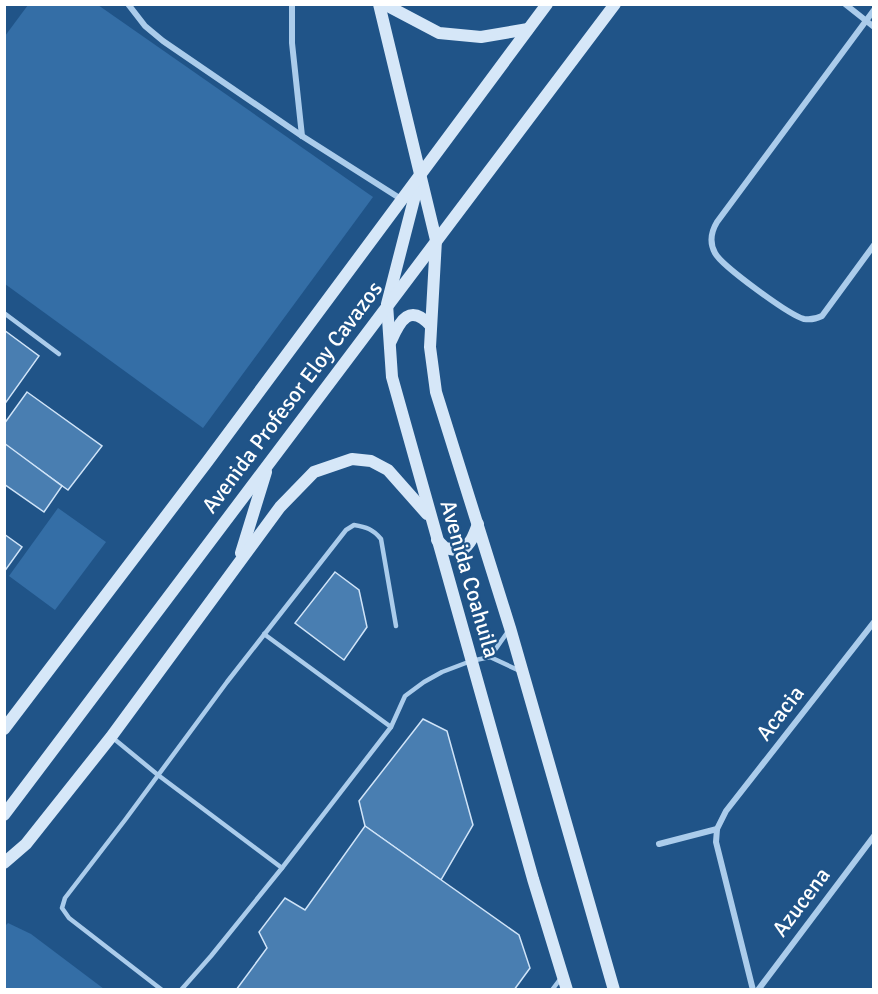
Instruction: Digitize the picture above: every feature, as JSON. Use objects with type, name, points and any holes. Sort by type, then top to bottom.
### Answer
[{"type":"main road","points":[[381,4],[439,33],[481,37],[528,29]]},
{"type":"main road","name":"Avenida Coahuila","points":[[381,4],[436,240],[430,347],[436,392],[510,628],[614,990]]},
{"type":"main road","name":"Avenida Profesor Eloy Cavazos","points":[[4,815],[615,4]]},
{"type":"main road","name":"Avenida Profesor Eloy Cavazos","points":[[4,729],[207,462],[546,5]]},
{"type":"main road","name":"Avenida Coahuila","points":[[420,176],[387,304],[392,377],[471,662],[567,990]]},
{"type":"main road","points":[[389,345],[401,320],[408,315],[416,315],[431,326]]},
{"type":"main road","points":[[4,863],[26,844],[111,737],[280,507],[314,472],[345,460],[371,461],[388,470],[430,518]]},
{"type":"main road","points":[[238,562],[269,462]]},
{"type":"main road","points":[[436,539],[445,548],[461,551],[467,547],[478,524]]},
{"type":"street","points":[[128,4],[145,26],[163,41],[401,200]]},
{"type":"street","points":[[292,4],[292,44],[302,136]]},
{"type":"street","points":[[845,4],[873,27]]},
{"type":"street","points":[[873,10],[717,222],[712,231],[711,242],[720,260],[788,311],[806,319],[822,316],[873,245]]},
{"type":"street","name":"Acacia","points":[[717,829],[726,811],[873,622]]},
{"type":"street","points":[[658,844],[717,829],[716,842],[753,990]]},
{"type":"street","name":"Azucena","points":[[758,990],[873,836]]},
{"type":"lane","points":[[4,313],[59,354]]},
{"type":"lane","points":[[162,990],[69,918],[62,908],[65,898],[264,634],[346,530],[354,525],[367,527],[381,539],[396,626]]},
{"type":"lane","points":[[490,657],[510,628]]},
{"type":"lane","points":[[264,634],[391,728]]},
{"type":"lane","points":[[181,990],[282,868],[391,728],[405,696],[442,672],[490,657],[523,672]]},
{"type":"lane","points":[[111,737],[282,868]]},
{"type":"lane","points":[[552,990],[563,975]]},
{"type":"shaded area","points":[[28,5],[98,5],[373,197],[203,428],[5,284],[5,36]]},
{"type":"shaded area","points":[[58,508],[106,542],[55,610],[9,576]]},
{"type":"shaded area","points":[[8,923],[31,934],[104,989],[5,989],[5,926]]},
{"type":"building","points":[[4,330],[39,356],[4,405]]},
{"type":"building","points":[[27,392],[102,446],[68,490],[4,444],[4,424]]},
{"type":"building","points":[[4,443],[62,486],[44,512],[4,484]]},
{"type":"building","points":[[4,534],[22,547],[4,572]]},
{"type":"building","points":[[335,572],[359,590],[367,627],[344,660],[295,623]]},
{"type":"building","points":[[423,719],[447,731],[473,825],[441,880],[365,826],[359,801]]},
{"type":"building","points":[[365,826],[519,935],[530,968],[514,990],[236,990],[267,948],[259,932],[285,898],[305,910]]}]
